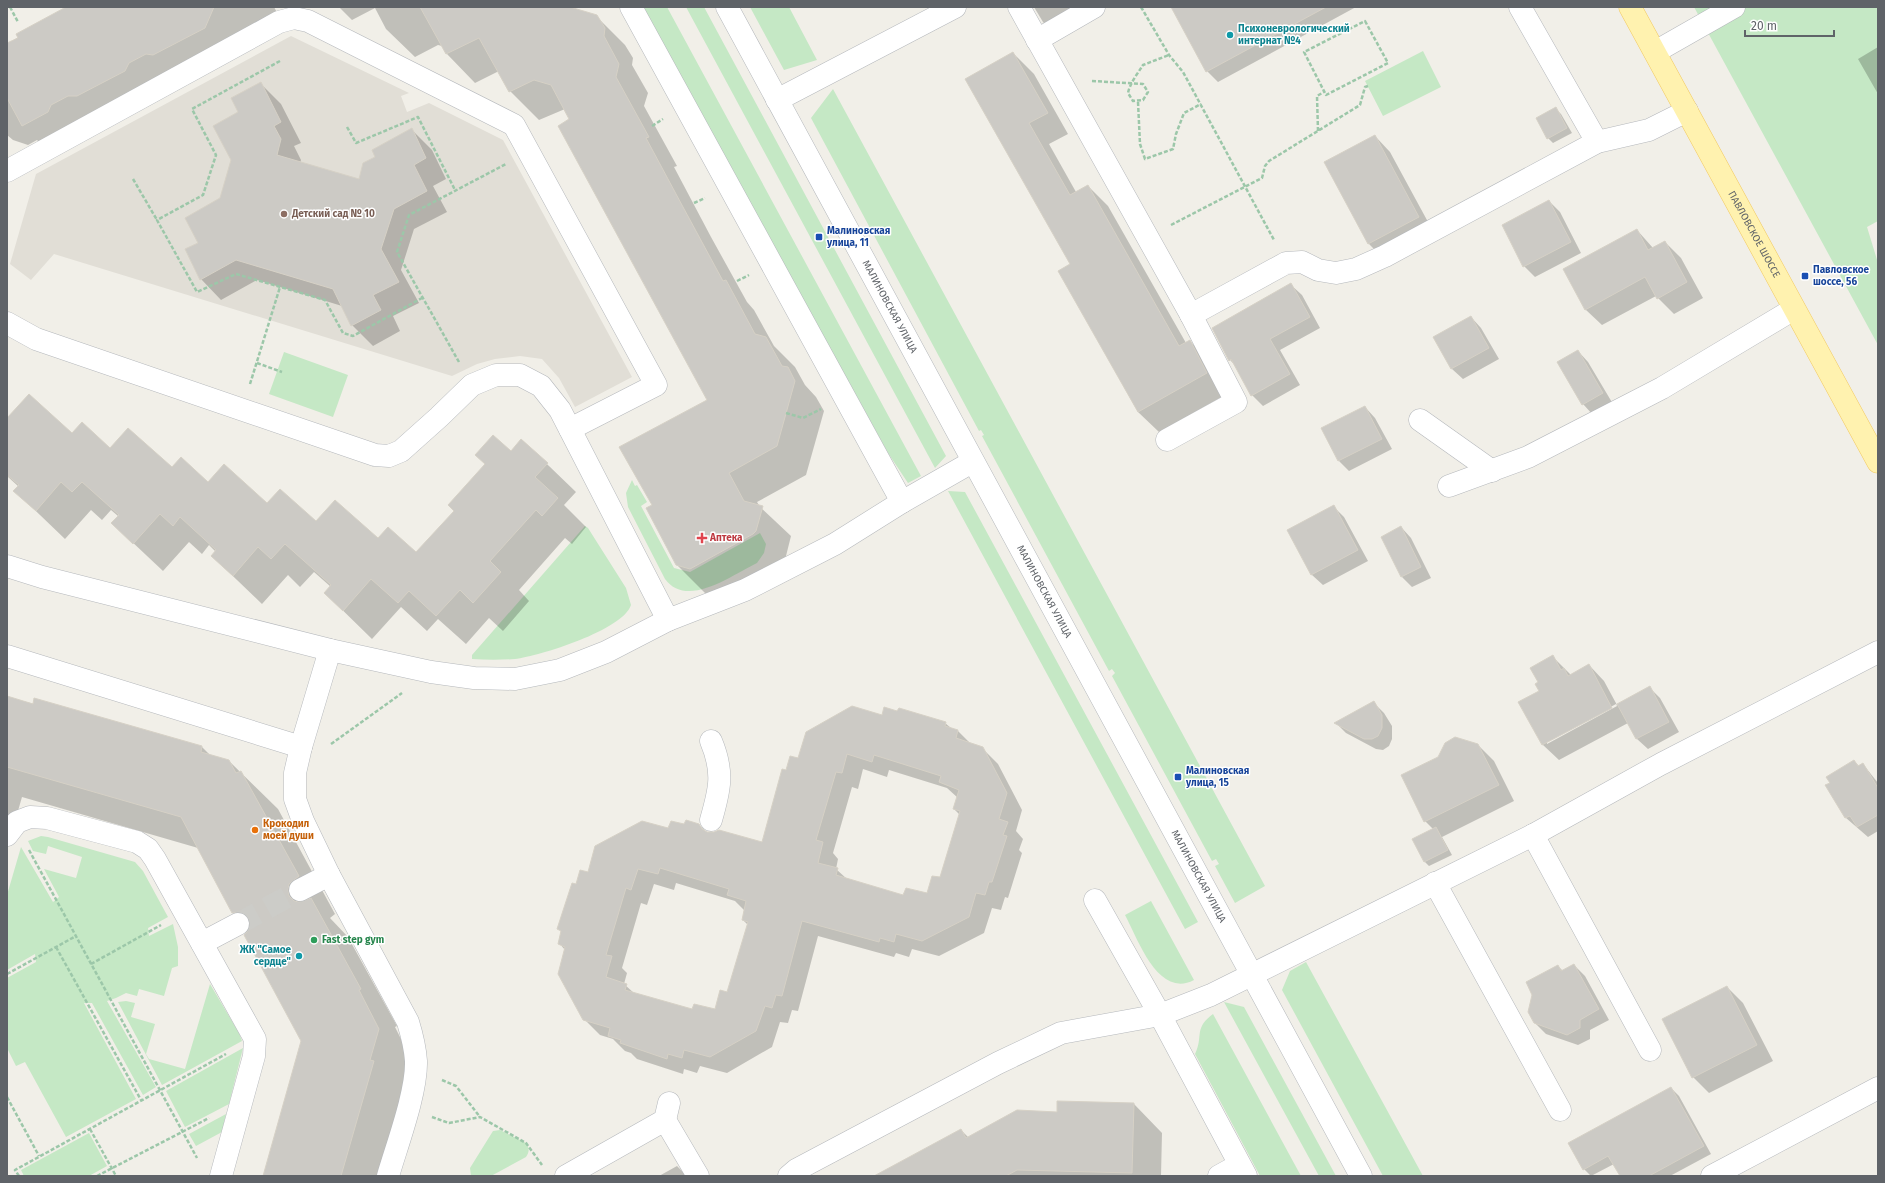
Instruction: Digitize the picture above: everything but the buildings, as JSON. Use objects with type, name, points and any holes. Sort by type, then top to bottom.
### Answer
[{"type":"main road","name":"ПАВЛОВСКОЕ ШОССЕ","points":[[1630,7],[1878,462]]},
{"type":"street","points":[[631,7],[902,502]]},
{"type":"street","name":"МАЛИНОВСКАЯ УЛИЦА","points":[[727,7],[972,462],[1360,1176]]},
{"type":"street","points":[[777,100],[955,7]]},
{"type":"street","points":[[1019,7],[1191,315],[1236,402],[1167,440]]},
{"type":"street","points":[[1037,40],[1094,7]]},
{"type":"street","points":[[1520,7],[1597,142]]},
{"type":"street","points":[[1655,52],[1734,7]]},
{"type":"street","points":[[7,171],[279,22],[294,18],[308,21],[514,125],[656,385],[570,429]]},
{"type":"street","points":[[1191,315],[1286,263],[1302,262],[1318,270],[1336,272],[1356,269],[1391,252],[1597,142],[1649,130],[1687,111]]},
{"type":"street","points":[[1448,486],[1528,458],[1662,388],[1794,309]]},
{"type":"street","points":[[7,323],[36,339],[374,455],[389,456],[401,451],[472,385],[496,375],[520,375],[542,386],[560,410],[668,620]]},
{"type":"street","points":[[1420,420],[1492,471]]},
{"type":"street","points":[[7,566],[49,579],[330,650],[431,672],[474,678],[515,679],[560,670],[593,657],[668,620],[745,590],[835,544],[902,502],[972,462]]},
{"type":"street","points":[[330,650],[301,747],[295,773],[295,799],[302,821],[329,875],[408,1022],[414,1042],[414,1084],[388,1176]]},
{"type":"street","points":[[789,1176],[796,1170],[998,1063],[1061,1033],[1160,1015],[1211,994],[1533,835],[1661,764],[1878,652]]},
{"type":"street","points":[[7,656],[301,747]]},
{"type":"street","points":[[711,741],[718,758],[720,777],[711,820]]},
{"type":"street","points":[[12,828],[30,817],[47,818],[137,842],[148,849],[155,859],[254,1038],[254,1056],[221,1176]]},
{"type":"street","points":[[1533,835],[1650,1050]]},
{"type":"street","points":[[300,890],[329,875]]},
{"type":"street","points":[[1435,883],[1560,1110]]},
{"type":"street","points":[[1095,900],[1160,1015],[1242,1170],[1219,1176]]},
{"type":"street","points":[[202,943],[238,924]]},
{"type":"street","points":[[1720,1174],[1878,1088]]},
{"type":"street","points":[[556,1173],[667,1112],[698,1176]]},
{"type":"path","points":[[10,7],[18,22]]},
{"type":"path","points":[[1141,7],[1169,55],[1183,72],[1286,263]]},
{"type":"path","points":[[1318,131],[1316,96],[1324,92],[1326,94],[1388,63],[1365,21],[1304,52],[1324,92]]},
{"type":"path","points":[[1061,83],[1098,81],[1133,84],[1143,84],[1146,87],[1147,97],[1138,102],[1133,101],[1130,98],[1129,88],[1133,84],[1143,65],[1169,55]]},
{"type":"path","points":[[157,220],[203,195],[210,175],[216,155],[192,109],[280,61]]},
{"type":"path","points":[[1148,237],[1262,178],[1265,166],[1269,161],[1360,105],[1365,87],[1368,86]]},
{"type":"path","points":[[1138,102],[1140,144],[1145,159],[1173,149],[1176,134],[1184,113],[1201,104]]},
{"type":"path","points":[[347,127],[356,144],[418,117],[455,190]]},
{"type":"path","points":[[455,354],[397,252],[399,244],[408,215],[507,164]]},
{"type":"path","points":[[133,179],[197,292],[236,274],[325,300],[343,333],[353,336],[422,298]]},
{"type":"path","points":[[242,410],[280,287]]},
{"type":"path","points":[[256,363],[282,372]]},
{"type":"path","points":[[786,413],[803,418],[845,397]]},
{"type":"path","points":[[326,747],[408,689]]},
{"type":"path","points":[[12,828],[25,844],[200,1163]]},
{"type":"path","points":[[91,964],[185,912]]},
{"type":"path","points":[[7,974],[76,936]]},
{"type":"path","points":[[56,947],[141,1100]]},
{"type":"path","points":[[19,1176],[15,1170],[254,1038]]},
{"type":"path","points":[[415,1071],[456,1086],[480,1117],[526,1143],[556,1173]]},
{"type":"path","points":[[7,1097],[39,1156]]},
{"type":"path","points":[[97,1176],[242,1101]]},
{"type":"path","points":[[407,1109],[449,1123],[480,1117]]},
{"type":"path","points":[[90,1128],[116,1176]]},
{"type":"shaded area","name":"Детский сад № 10","points":[[291,36],[409,93],[401,96],[407,112],[429,103],[503,140],[632,377],[575,407],[559,378],[542,359],[520,356],[495,359],[477,364],[452,376],[54,254],[31,280],[10,264],[36,174]]},
{"type":"green space","points":[[642,7],[667,7],[921,476],[908,483],[888,453]]},
{"type":"green space","points":[[686,7],[704,7],[946,456],[935,468]]},
{"type":"green space","points":[[750,7],[789,7],[817,60],[784,70]]},
{"type":"green space","points":[[1694,7],[1878,7],[1878,221],[1867,227],[1878,263],[1878,345]]},
{"type":"green space","points":[[1423,51],[1441,87],[1383,116],[1365,81]]},
{"type":"green space","points":[[833,89],[1265,886],[1235,903],[1215,866],[1219,864],[1216,859],[1212,861],[1112,676],[1115,673],[1112,669],[1109,671],[982,436],[984,435],[981,430],[979,431],[811,118]]},
{"type":"green space","points":[[284,352],[348,375],[333,417],[269,394]]},
{"type":"green space","points":[[632,480],[635,486],[637,485],[647,502],[641,506],[674,568],[690,572],[760,533],[766,544],[764,553],[757,563],[710,587],[685,591],[674,587],[665,579],[628,507],[626,493]]},
{"type":"green space","points":[[948,491],[965,492],[1198,922],[1185,929]]},
{"type":"green space","points":[[585,526],[588,528],[626,588],[631,605],[625,614],[613,624],[597,632],[543,653],[515,659],[472,659],[472,655]]},
{"type":"green space","points":[[41,836],[135,862],[143,871],[168,917],[148,928],[149,936],[173,924],[178,947],[178,966],[172,968],[164,996],[139,989],[137,996],[126,993],[107,1001],[156,1087],[143,1095],[92,1003],[84,1003],[136,1099],[66,1137],[25,1062],[16,1066],[7,1048],[7,978],[36,962],[35,954],[7,970],[7,895],[21,847],[53,902],[59,897],[44,869],[76,878],[82,857],[48,846],[46,854],[33,851],[28,841]]},
{"type":"green space","points":[[1151,901],[1194,980],[1181,984],[1170,981],[1160,974],[1151,964],[1143,951],[1125,915]]},
{"type":"green space","points":[[1306,962],[1423,1176],[1383,1176],[1282,990],[1290,971]]},
{"type":"green space","points":[[210,984],[239,1033],[242,1041],[162,1085],[118,1002],[126,1001],[135,1003],[131,1017],[155,1024],[146,1054],[149,1059],[185,1069]]},
{"type":"green space","points":[[1224,1002],[1244,1007],[1336,1176],[1319,1176]]},
{"type":"green space","points":[[1213,1014],[1301,1176],[1260,1176],[1195,1054],[1198,1048],[1203,1024]]},
{"type":"green space","points":[[243,1048],[229,1104],[185,1127],[166,1091]]},
{"type":"green space","points":[[226,1114],[222,1132],[196,1146],[189,1134]]},
{"type":"green space","points":[[500,1130],[526,1143],[529,1150],[528,1154],[526,1157],[491,1176],[471,1176],[470,1168],[493,1131]]},
{"type":"green space","points":[[89,1133],[107,1166],[89,1176],[24,1176],[21,1170]]},
{"type":"tunnel","points":[[238,924],[300,890]]},
{"type":"place","name":"Психоневрологический интернат №4","points":[[1230,35]]},
{"type":"place","name":"Детский сад № 10","points":[[284,214]]},
{"type":"place","name":"Малиновская улица, 11","points":[[819,237]]},
{"type":"place","name":"Павловское шоссе, 56","points":[[1805,276]]},
{"type":"place","name":"Аптека","points":[[702,538]]},
{"type":"place","name":"Малиновская улица, 15","points":[[1178,777]]},
{"type":"place","name":"Крокодил моей души","points":[[255,830]]},
{"type":"place","name":"Fast step gym","points":[[314,940]]},
{"type":"place","name":"ЖК \"Самое сердце\"","points":[[299,956]]}]
